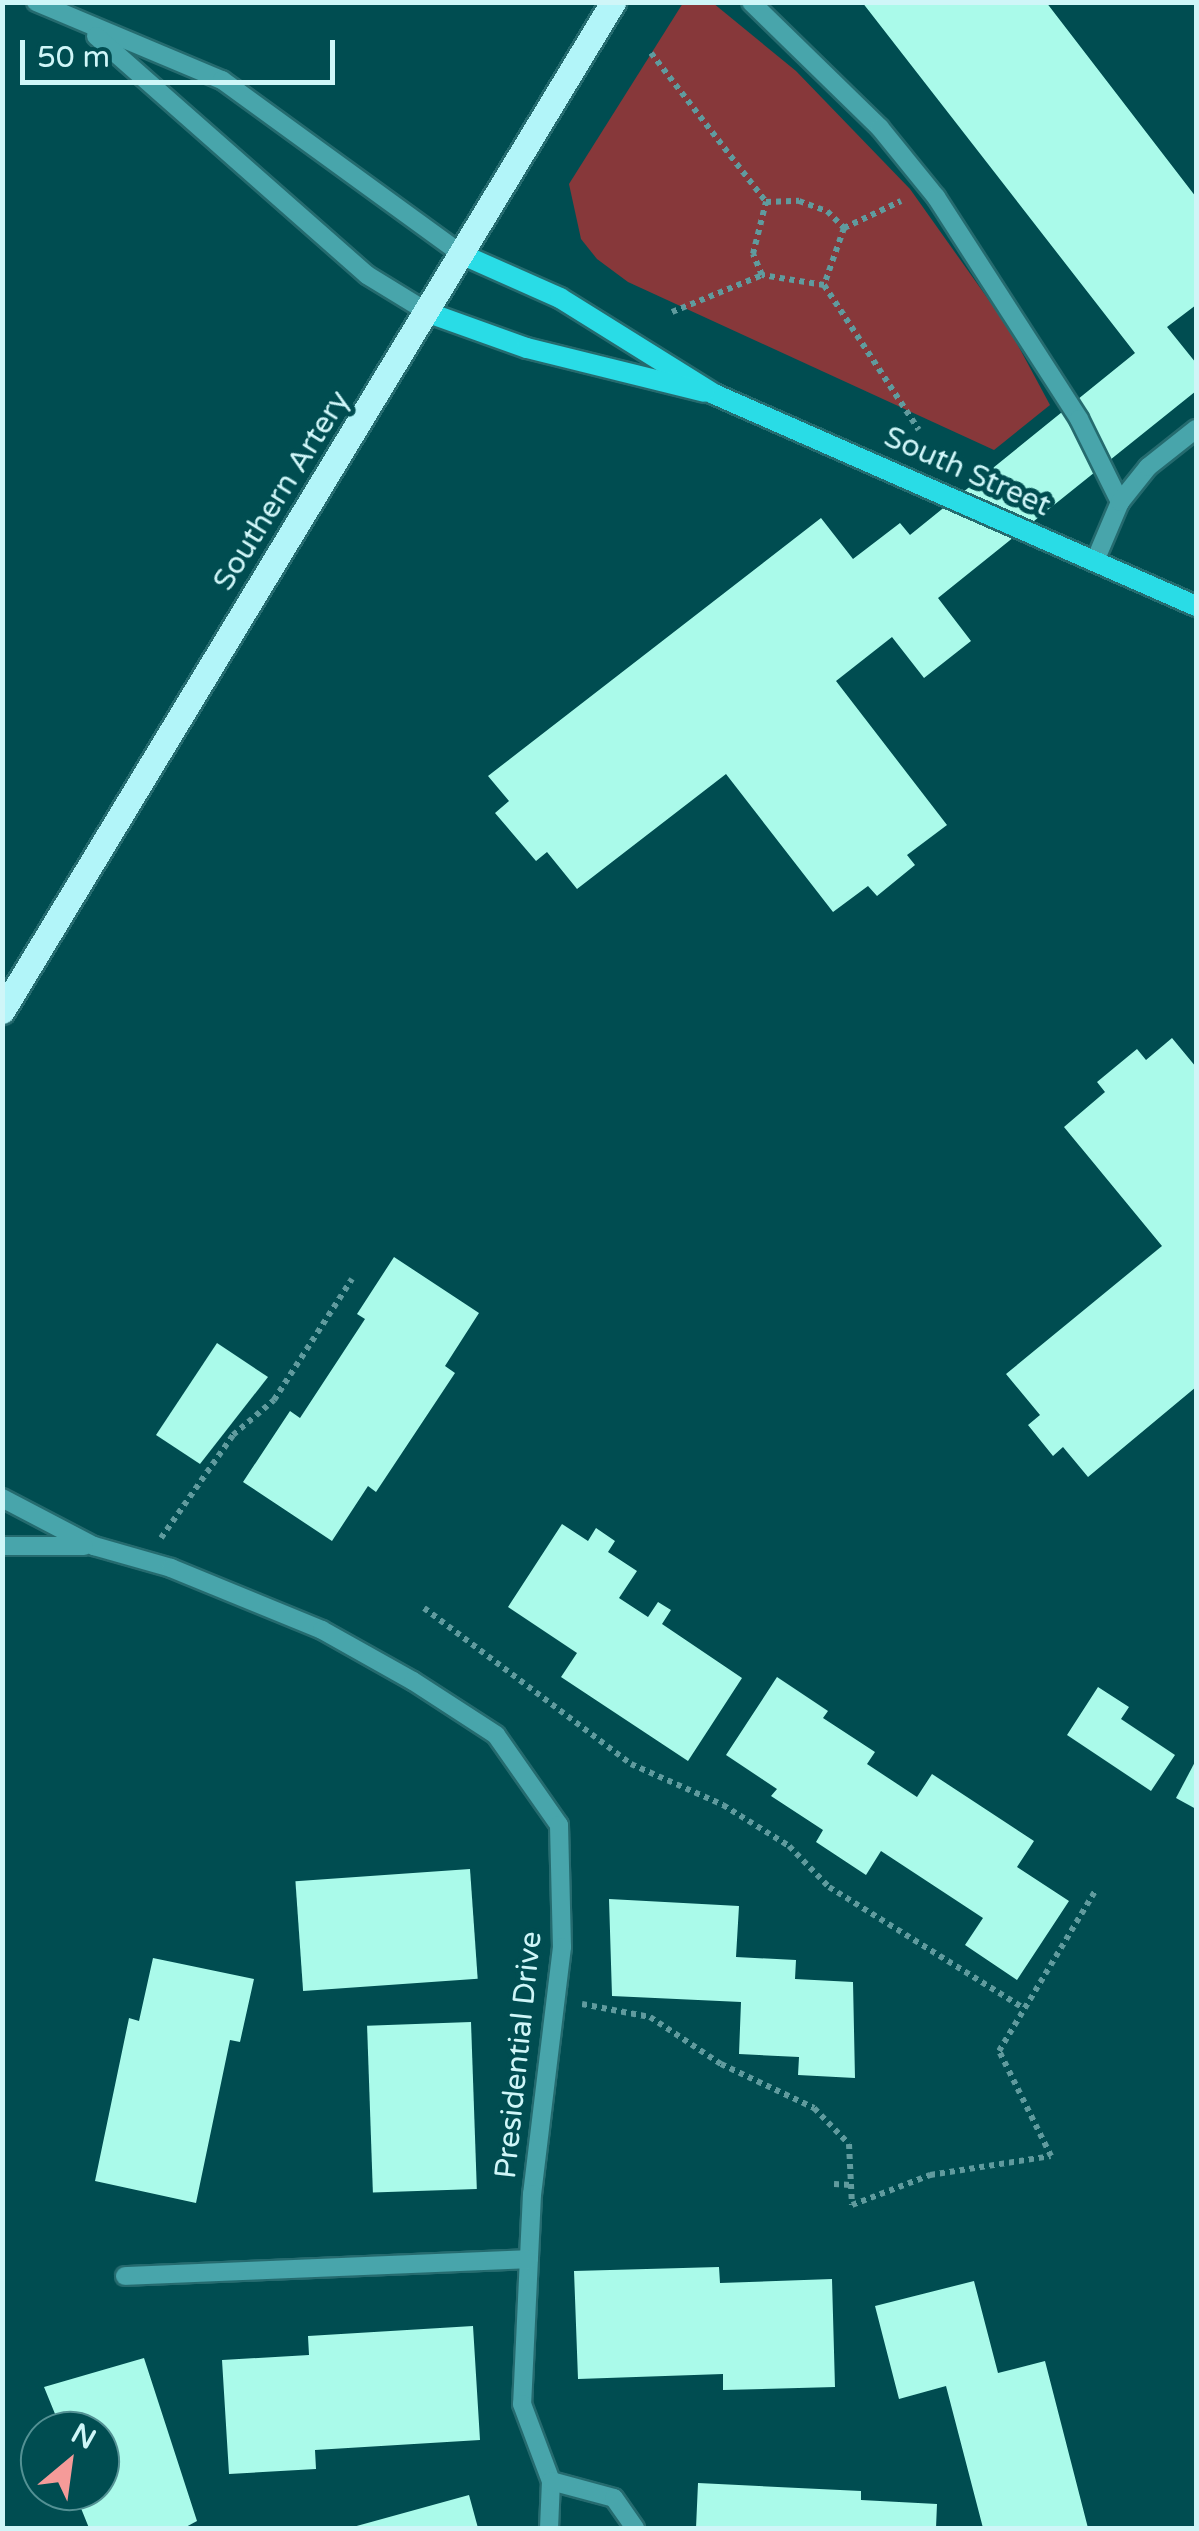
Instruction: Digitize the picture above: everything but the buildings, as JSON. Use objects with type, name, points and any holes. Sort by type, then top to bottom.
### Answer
[{"type":"main road","name":"Southern Artery","points":[[2,1011],[429,312],[613,2]]},
{"type":"street","name":"South Street","points":[[463,255],[560,298],[714,394],[1196,606]]},
{"type":"street","name":"South Street","points":[[429,312],[626,376],[714,394]]},
{"type":"lane","points":[[36,2],[84,26],[222,80],[463,255]]},
{"type":"lane","points":[[751,2],[880,128],[929,188],[1061,389],[1120,502]]},
{"type":"lane","points":[[84,26],[367,275],[429,312]]},
{"type":"lane","points":[[1096,562],[1120,502],[1148,468],[1196,429]]},
{"type":"lane","name":"Presidential Drive","points":[[2,1498],[94,1546],[145,1561],[322,1630],[496,1735],[558,1825],[556,1999],[529,2259],[522,2404],[551,2482],[548,2528]]},
{"type":"lane","name":"Presidential Drive","points":[[2,1546],[94,1546]]},
{"type":"lane","points":[[125,2276],[529,2259]]},
{"type":"lane","points":[[551,2482],[614,2498],[635,2528]]},
{"type":"path","points":[[650,53],[766,202]]},
{"type":"path","points":[[824,285],[844,228],[929,188]]},
{"type":"path","points":[[766,202],[799,201],[827,210],[844,228]]},
{"type":"path","points":[[762,276],[754,254],[766,202]]},
{"type":"path","points":[[672,312],[762,276],[824,285],[919,430]]},
{"type":"path","points":[[145,1561],[233,1435],[274,1400],[352,1279]]},
{"type":"path","points":[[424,1608],[631,1764],[740,1815],[788,1846],[829,1887],[1022,2007]]},
{"type":"path","points":[[556,1999],[650,2017],[721,2064],[814,2108],[849,2144],[852,2205],[930,2176],[1052,2156],[999,2051],[1022,2007],[1096,1891]]},
{"type":"path","points":[[834,2184],[851,2185]]},
{"type":"shaded area","points":[[683,3],[713,3],[796,71],[910,189],[1008,327],[1050,405],[994,450],[628,282],[597,259],[581,239],[569,184]]}]
